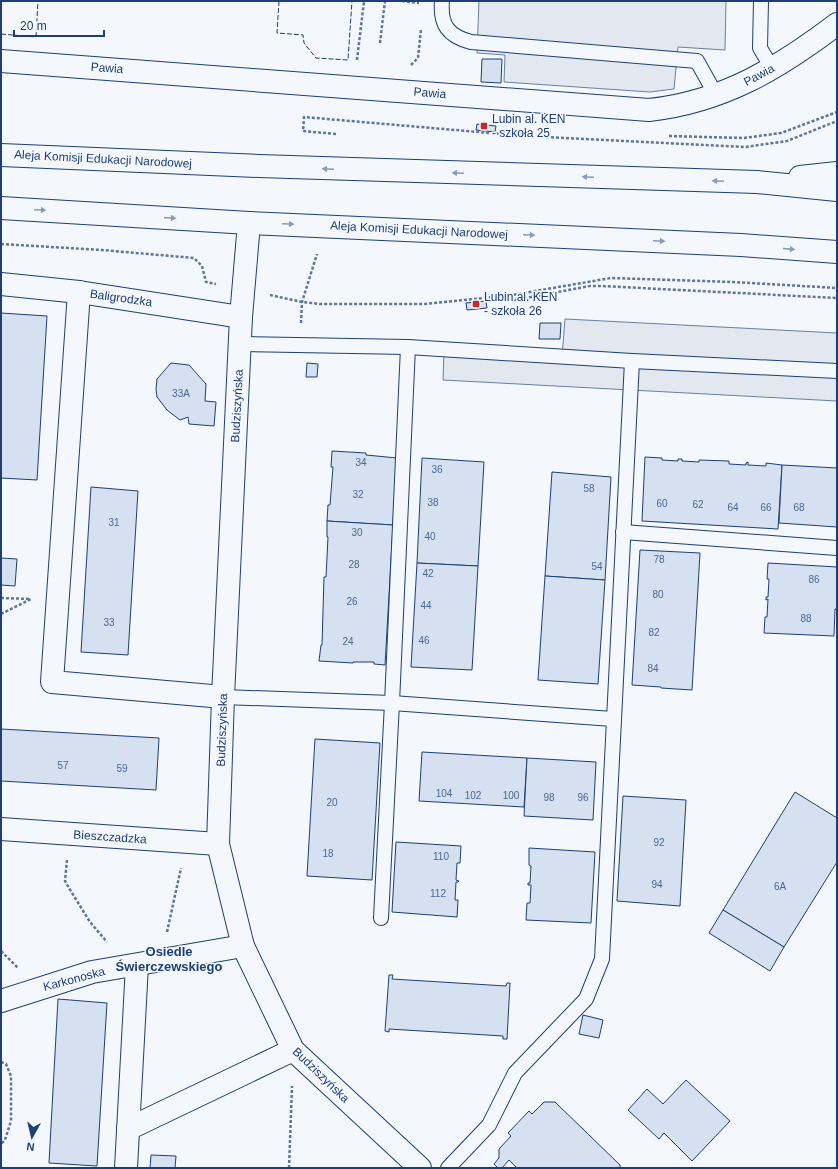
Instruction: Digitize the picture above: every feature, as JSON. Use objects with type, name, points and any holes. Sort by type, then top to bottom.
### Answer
[{"type":"street","name":"Pawia","points":[[1,61],[649,110],[689,104],[716,96],[772,68],[837,24]]},
{"type":"street","name":"Aleja Komisji Edukacji Narodowej","points":[[1,155],[259,166],[757,182]]},
{"type":"street","points":[[757,182],[837,173]]},
{"type":"street","points":[[757,182],[837,190]]},
{"type":"street","name":"Aleja Komisji Edukacji Narodowej","points":[[1,208],[249,223],[741,245],[837,252]]},
{"type":"street","name":"Budziszyńska","points":[[249,223],[241,317],[223,697],[218,844],[243,946],[293,1050],[420,1168]]},
{"type":"street","name":"Baligrodzka","points":[[1,284],[79,292],[241,317]]},
{"type":"street","points":[[79,292],[52,682],[223,697]]},
{"type":"street","name":"Bieszczadzka","points":[[1,829],[218,844]]},
{"type":"street","name":"Karkonoska","points":[[1,1001],[92,972],[243,946]]},
{"type":"street","points":[[126,1168],[131,966]]},
{"type":"street","points":[[128,1129],[293,1050]]},
{"type":"lane","points":[[442,1],[442,20],[446,28],[460,39],[471,42],[697,61],[716,96]]},
{"type":"lane","points":[[761,1],[760,48],[772,68]]},
{"type":"lane","points":[[240,344],[408,347],[632,361],[837,371]]},
{"type":"lane","points":[[381,918],[408,347]]},
{"type":"lane","points":[[448,1168],[489,1125],[515,1073],[586,999],[602,959],[632,361]]},
{"type":"lane","points":[[623,532],[837,548]]},
{"type":"lane","points":[[223,697],[392,703],[613,719]]},
{"type":"path","points":[[380,43],[385,1]]},
{"type":"path","points":[[402,1],[423,3],[423,1]]},
{"type":"path","points":[[336,134],[303,131],[304,117],[525,136],[746,147],[787,141],[837,121]]},
{"type":"path","points":[[1,244],[102,250],[194,258],[202,266],[206,282],[243,288]]},
{"type":"path","points":[[302,316],[302,302],[317,254]]},
{"type":"path","points":[[276,296],[302,302],[320,304],[425,304],[512,295],[611,278],[733,282],[837,288]]},
{"type":"path","points":[[512,295],[515,300],[590,286],[601,286],[837,298]]},
{"type":"path","points":[[1,598],[57,600]]},
{"type":"path","points":[[1,614],[31,599]]},
{"type":"path","points":[[69,834],[65,881],[76,902],[90,922],[131,966]]},
{"type":"path","points":[[160,960],[188,843]]},
{"type":"path","points":[[289,1168],[293,1050]]},
{"type":"path","points":[[1,1062],[6,1064],[11,1076],[11,1121],[5,1140],[1,1144]]},
{"type":"shaded area","points":[[479,1],[726,1],[725,50],[678,47],[674,89],[650,92],[504,82],[505,55],[477,53]]},
{"type":"shaded area","points":[[565,319],[837,333],[837,401],[443,380],[444,349],[562,356]]},
{"type":"building","points":[[482,59],[502,59],[501,83],[481,82]]},
{"type":"building","points":[[477,124],[496,126],[495,132],[476,130]]},
{"type":"building","points":[[486,301],[487,308],[467,310],[466,303]]},
{"type":"building","points":[[1,313],[47,316],[37,480],[1,478]]},
{"type":"building","points":[[540,323],[561,323],[560,339],[539,339]]},
{"type":"building","points":[[171,363],[189,365],[206,384],[205,401],[216,402],[214,426],[189,424],[188,417],[180,420],[167,410],[157,397],[157,379]]},
{"type":"building","points":[[307,363],[318,364],[317,377],[306,377]]},
{"type":"building","points":[[332,451],[366,453],[366,455],[397,458],[393,525],[327,521],[328,505],[330,505],[333,467],[331,467]]},
{"type":"building","points":[[645,457],[678,461],[678,459],[682,459],[682,461],[699,462],[699,460],[729,461],[729,464],[746,465],[748,462],[748,465],[766,466],[766,463],[782,465],[778,529],[642,521]]},
{"type":"building","points":[[422,458],[484,462],[478,566],[417,563]]},
{"type":"building","points":[[782,465],[837,468],[837,527],[779,523]]},
{"type":"building","points":[[552,472],[611,477],[605,580],[545,576]]},
{"type":"building","points":[[91,487],[138,491],[128,655],[81,652]]},
{"type":"building","points":[[327,521],[393,525],[385,665],[374,664],[374,662],[353,663],[319,661],[322,645],[324,577],[326,577],[328,537]]},
{"type":"building","points":[[640,550],[700,553],[692,690],[632,685]]},
{"type":"building","points":[[1,558],[17,559],[15,586],[1,585]]},
{"type":"building","points":[[417,563],[478,566],[472,670],[411,667]]},
{"type":"building","points":[[768,563],[837,567],[837,609],[835,609],[834,636],[764,633],[765,617],[767,617],[768,599],[766,600],[766,597],[768,597]]},
{"type":"building","points":[[545,576],[605,580],[598,684],[538,680]]},
{"type":"building","points":[[1,729],[159,738],[156,790],[1,781]]},
{"type":"building","points":[[315,739],[380,743],[372,880],[307,876]]},
{"type":"building","points":[[422,752],[527,758],[524,807],[419,801]]},
{"type":"building","points":[[527,758],[596,762],[593,820],[524,816]]},
{"type":"building","points":[[795,792],[837,818],[837,862],[784,947],[723,910]]},
{"type":"building","points":[[623,796],[686,800],[680,906],[617,901]]},
{"type":"building","points":[[396,842],[461,846],[460,863],[457,863],[456,880],[459,881],[456,882],[455,900],[458,900],[457,917],[392,912]]},
{"type":"building","points":[[529,848],[595,852],[591,923],[526,920],[527,903],[530,903],[531,885],[528,885],[528,883],[530,883],[531,866],[529,865]]},
{"type":"building","points":[[723,910],[784,947],[770,971],[709,933]]},
{"type":"building","points":[[389,975],[393,975],[392,979],[506,986],[507,983],[510,983],[507,1039],[503,1039],[503,1036],[389,1029],[389,1032],[385,1031]]},
{"type":"building","points":[[58,999],[107,1003],[97,1166],[49,1163]]},
{"type":"building","points":[[583,1015],[603,1020],[599,1038],[579,1034]]},
{"type":"building","points":[[686,1080],[730,1121],[692,1161],[664,1133],[659,1139],[628,1110],[647,1089],[663,1104]]},
{"type":"building","points":[[544,1102],[555,1102],[620,1165],[620,1168],[514,1168],[516,1167],[509,1160],[502,1168],[498,1168],[494,1164],[499,1158],[499,1149],[511,1136],[508,1133],[529,1111],[532,1114]]},
{"type":"building","points":[[151,1155],[176,1156],[175,1168],[150,1168]]},
{"type":"fence","points":[[1,34],[36,37],[38,1]]},
{"type":"fence","points":[[279,1],[277,33],[303,35],[304,43],[316,58],[348,60],[352,1]]},
{"type":"place","name":"Lubin al. KEN - szkoła 25","points":[[484,126]]},
{"type":"place","name":"Lubin al. KEN - szkoła 26","points":[[476,304]]},
{"type":"district","name":"Osiedle Świerczewskiego","points":[[169,958]]}]
